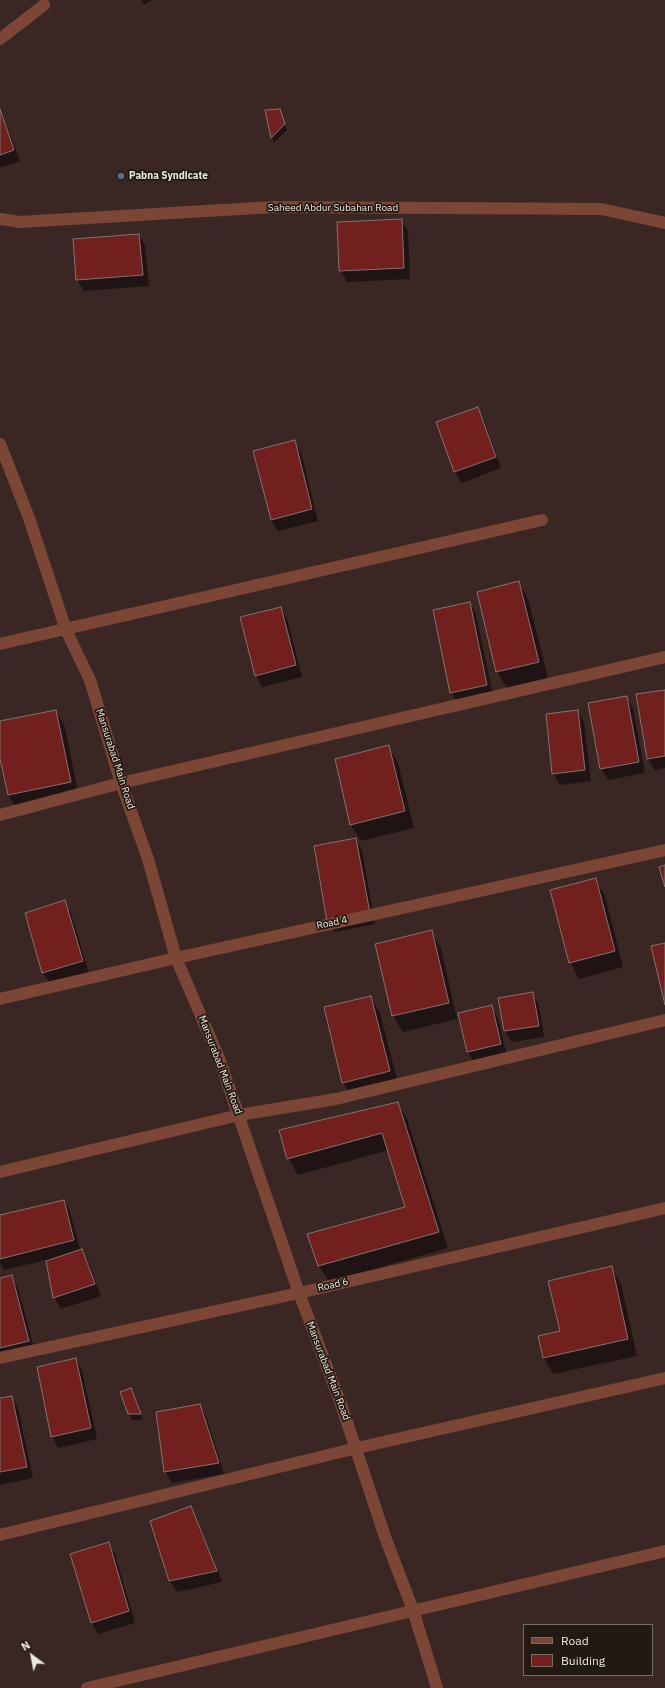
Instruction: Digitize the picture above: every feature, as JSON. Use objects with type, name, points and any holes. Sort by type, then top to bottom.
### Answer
[{"type":"street","points":[[0,39],[44,5]]},
{"type":"street","name":"Saheed Abdur Subahan Road","points":[[0,220],[20,222],[274,207],[298,207],[601,209],[665,223]]},
{"type":"street","name":"Mansurabad Main Road","points":[[0,444],[28,518],[66,630],[90,680],[121,783],[148,859],[176,958],[219,1058],[299,1293],[357,1448],[386,1537],[413,1610],[437,1688]]},
{"type":"street","points":[[0,644],[542,520]]},
{"type":"street","points":[[0,816],[121,783],[665,657]]},
{"type":"street","name":"Road 4","points":[[0,999],[176,958],[665,850]]},
{"type":"street","points":[[0,1172],[239,1115],[336,1099],[665,1020]]},
{"type":"street","name":"Road 6","points":[[0,1358],[299,1293],[665,1208]]},
{"type":"street","points":[[0,1535],[357,1448],[665,1378]]},
{"type":"street","points":[[88,1688],[665,1551]]},
{"type":"shaded area","points":[[0,0],[665,0],[665,1688],[0,1688]]},
{"type":"building","points":[[0,109],[14,150],[0,155]]},
{"type":"building","points":[[280,109],[285,124],[271,138],[265,110]]},
{"type":"building","points":[[402,219],[404,268],[339,271],[337,222]]},
{"type":"building","points":[[139,234],[143,275],[76,280],[73,239]]},
{"type":"building","points":[[478,407],[496,457],[454,472],[436,422]]},
{"type":"building","points":[[295,440],[312,509],[271,520],[253,451]]},
{"type":"building","points":[[519,581],[539,662],[496,672],[477,592]]},
{"type":"building","points":[[470,602],[487,685],[450,693],[433,610]]},
{"type":"building","points":[[281,607],[296,665],[255,676],[240,617]]},
{"type":"building","points":[[665,690],[665,756],[647,759],[636,694]]},
{"type":"building","points":[[627,696],[639,762],[600,769],[588,703]]},
{"type":"building","points":[[56,710],[71,782],[8,795],[0,759],[0,721]]},
{"type":"building","points":[[578,710],[585,770],[552,774],[546,714]]},
{"type":"building","points":[[389,745],[405,811],[350,825],[335,759]]},
{"type":"building","points":[[356,838],[370,913],[327,921],[314,846]]},
{"type":"building","points":[[665,865],[665,887],[659,867]]},
{"type":"building","points":[[596,878],[615,951],[569,963],[550,890]]},
{"type":"building","points":[[65,900],[83,961],[42,973],[25,913]]},
{"type":"building","points":[[432,930],[449,1003],[392,1016],[375,944]]},
{"type":"building","points":[[665,943],[665,1005],[651,946]]},
{"type":"building","points":[[533,992],[539,1026],[504,1031],[498,998]]},
{"type":"building","points":[[371,996],[390,1071],[342,1083],[324,1007]]},
{"type":"building","points":[[492,1005],[501,1044],[467,1052],[458,1013]]},
{"type":"building","points":[[398,1102],[439,1232],[318,1266],[307,1234],[405,1207],[382,1133],[287,1159],[279,1130]]},
{"type":"building","points":[[64,1200],[74,1240],[0,1259],[0,1215]]},
{"type":"building","points":[[82,1249],[95,1284],[53,1298],[46,1261]]},
{"type":"building","points":[[612,1266],[628,1339],[543,1358],[538,1336],[560,1331],[548,1281]]},
{"type":"building","points":[[12,1275],[29,1341],[0,1348],[0,1278]]},
{"type":"building","points":[[76,1358],[91,1428],[51,1437],[37,1367]]},
{"type":"building","points":[[131,1388],[141,1414],[128,1414],[120,1392]]},
{"type":"building","points":[[12,1396],[27,1467],[0,1472],[0,1398]]},
{"type":"building","points":[[200,1404],[219,1463],[164,1472],[156,1412]]},
{"type":"building","points":[[191,1506],[217,1571],[169,1581],[150,1521]]},
{"type":"building","points":[[109,1542],[129,1611],[91,1623],[70,1554]]},
{"type":"place","name":"Pabna Syndicate","points":[[121,176]]}]
